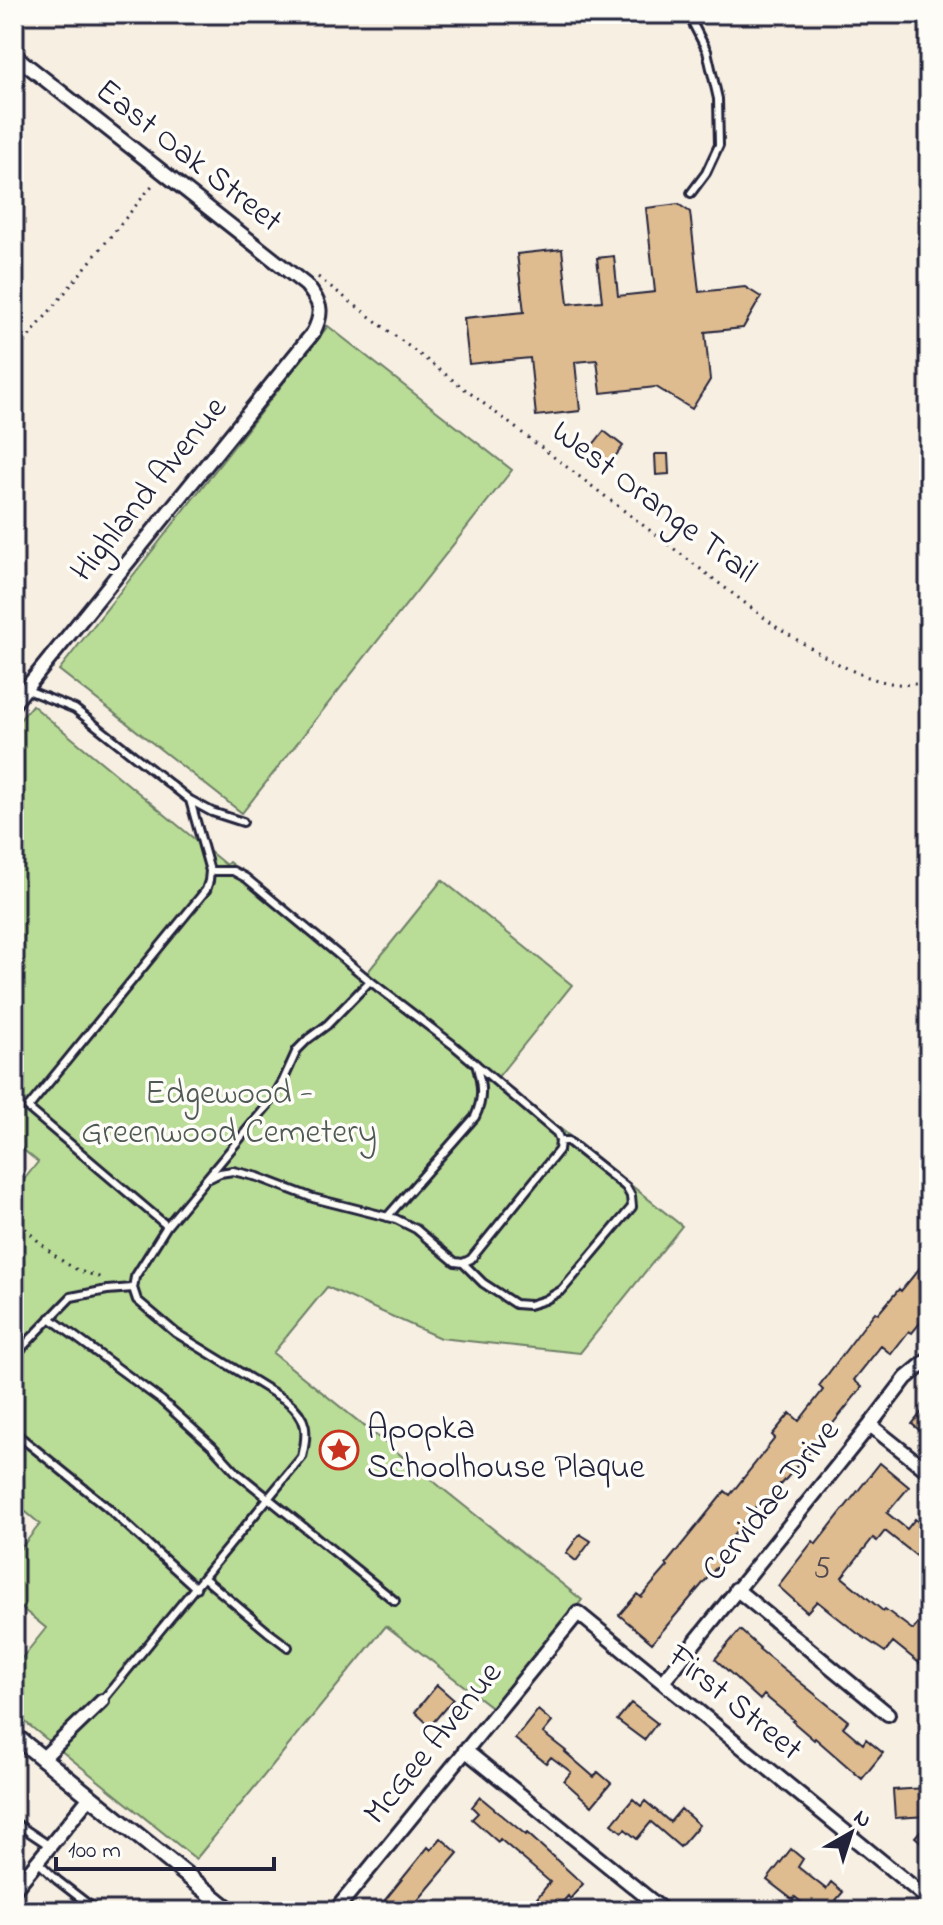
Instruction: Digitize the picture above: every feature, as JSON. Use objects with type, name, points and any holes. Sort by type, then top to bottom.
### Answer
[{"type":"street","name":"East Oak Street","points":[[14,55],[306,285],[320,309]]},
{"type":"street","name":"Highland Avenue","points":[[14,703],[313,333],[320,321],[320,309]]},
{"type":"street","name":"Cervidae Drive","points":[[663,1682],[906,1378],[929,1359]]},
{"type":"street","points":[[870,1425],[929,1472]]},
{"type":"street","points":[[736,1589],[888,1714]]},
{"type":"street","name":"First Street","points":[[578,1613],[929,1900]]},
{"type":"street","name":"McGee Avenue","points":[[335,1911],[578,1613]]},
{"type":"street","points":[[42,1759],[102,1701]]},
{"type":"street","points":[[14,1735],[231,1911]]},
{"type":"street","points":[[465,1750],[664,1911]]},
{"type":"street","points":[[14,1890],[90,1797]]},
{"type":"lane","points":[[688,14],[707,51],[718,99],[719,130],[719,145],[706,173],[691,193]]},
{"type":"lane","points":[[25,689],[75,709],[190,800],[212,812],[243,822]]},
{"type":"lane","points":[[167,1226],[28,1108],[206,890],[210,871],[190,800]]},
{"type":"lane","points":[[206,1179],[233,1171],[313,1198],[396,1219],[416,1229],[455,1262],[463,1263],[471,1259],[559,1150],[560,1141],[557,1133],[476,1064],[246,878],[233,871],[210,871]]},
{"type":"lane","points":[[102,1701],[302,1457],[306,1443],[306,1425],[298,1410],[176,1333],[137,1300],[133,1288],[135,1277],[167,1226],[272,1100],[297,1050],[327,1025],[370,981]]},
{"type":"lane","points":[[387,1217],[475,1117],[482,1096],[476,1064]]},
{"type":"lane","points":[[463,1263],[483,1283],[515,1304],[529,1305],[545,1300],[562,1290],[632,1207],[626,1187],[568,1141],[560,1141]]},
{"type":"lane","points":[[14,1356],[71,1297],[133,1288]]},
{"type":"lane","points":[[50,1318],[161,1400],[236,1472],[395,1601]]},
{"type":"lane","points":[[14,1432],[107,1507],[196,1588]]},
{"type":"lane","points":[[204,1578],[288,1647]]},
{"type":"lane","points":[[14,1822],[50,1846]]},
{"type":"lane","points":[[37,1861],[97,1911]]},
{"type":"path","points":[[14,355],[163,173]]},
{"type":"path","name":"West Orange Trail","points":[[367,316],[779,629],[855,673],[900,684],[929,681]]},
{"type":"path","points":[[14,1217],[62,1261],[82,1272],[133,1288]]},
{"type":"green space","points":[[328,326],[512,470],[242,813],[59,670]]},
{"type":"green space","name":"Edgewood - Greenwood Cemetery","points":[[32,705],[226,865],[229,862],[367,973],[442,880],[572,985],[497,1078],[682,1226],[580,1353],[440,1338],[327,1287],[273,1353],[582,1600],[494,1709],[386,1626],[196,1859],[14,1713],[14,1668],[46,1628],[14,1602],[14,1557],[40,1524],[14,1502],[14,1192],[38,1162],[14,1142],[14,727]]},
{"type":"building","points":[[678,204],[690,212],[699,292],[745,287],[761,297],[743,328],[705,332],[710,380],[692,409],[656,387],[601,393],[597,360],[575,362],[580,411],[536,416],[530,358],[469,364],[464,318],[524,312],[517,254],[562,249],[568,304],[602,301],[597,258],[614,256],[618,296],[655,292],[646,208]]},
{"type":"building","points":[[604,431],[623,446],[608,466],[588,451]]},
{"type":"building","points":[[655,454],[668,454],[669,474],[656,475]]},
{"type":"building","points":[[923,1264],[929,1269],[929,1312],[891,1354],[881,1346],[854,1380],[862,1387],[761,1509],[756,1506],[723,1549],[731,1555],[719,1569],[716,1568],[652,1643],[619,1615],[637,1594],[641,1597],[668,1566],[666,1564],[725,1491],[730,1495],[775,1438],[772,1435],[790,1413],[799,1421],[823,1390],[819,1386],[875,1312],[878,1314],[899,1289],[901,1291]]},
{"type":"building","points":[[929,1403],[929,1438],[912,1424]]},
{"type":"building","points":[[880,1463],[909,1487],[887,1513],[907,1529],[915,1519],[929,1531],[929,1566],[885,1531],[877,1541],[873,1538],[842,1577],[883,1611],[885,1609],[913,1630],[929,1611],[929,1671],[893,1642],[885,1652],[817,1601],[807,1612],[778,1586],[813,1541],[816,1544]]},
{"type":"building","points":[[580,1534],[591,1541],[576,1561],[566,1553]]},
{"type":"building","points":[[740,1630],[848,1721],[843,1727],[863,1744],[866,1739],[883,1753],[862,1779],[764,1695],[760,1700],[715,1659]]},
{"type":"building","points":[[437,1685],[453,1699],[430,1726],[415,1712]]},
{"type":"building","points":[[631,1703],[657,1723],[644,1740],[617,1720]]},
{"type":"building","points":[[538,1710],[552,1722],[543,1733],[594,1777],[598,1772],[611,1783],[592,1806],[564,1781],[571,1772],[551,1757],[546,1763],[515,1739]]},
{"type":"building","points":[[926,1788],[928,1816],[895,1818],[893,1790]]},
{"type":"building","points":[[480,1797],[527,1833],[583,1884],[570,1899],[568,1896],[560,1905],[557,1902],[551,1910],[537,1898],[550,1882],[472,1819],[478,1813],[472,1807]]},
{"type":"building","points":[[633,1799],[641,1806],[645,1801],[670,1822],[681,1809],[699,1825],[680,1847],[651,1822],[637,1839],[625,1829],[622,1832],[612,1824]]},
{"type":"building","points":[[929,1821],[929,1849],[915,1837]]},
{"type":"building","points":[[441,1838],[458,1853],[409,1911],[376,1911],[428,1847],[431,1850]]},
{"type":"building","points":[[791,1849],[803,1859],[798,1867],[826,1889],[831,1882],[843,1892],[836,1900],[850,1911],[812,1911],[767,1880]]},
{"type":"place","name":"Apopka Schoolhouse Plaque","points":[[339,1450]]}]
